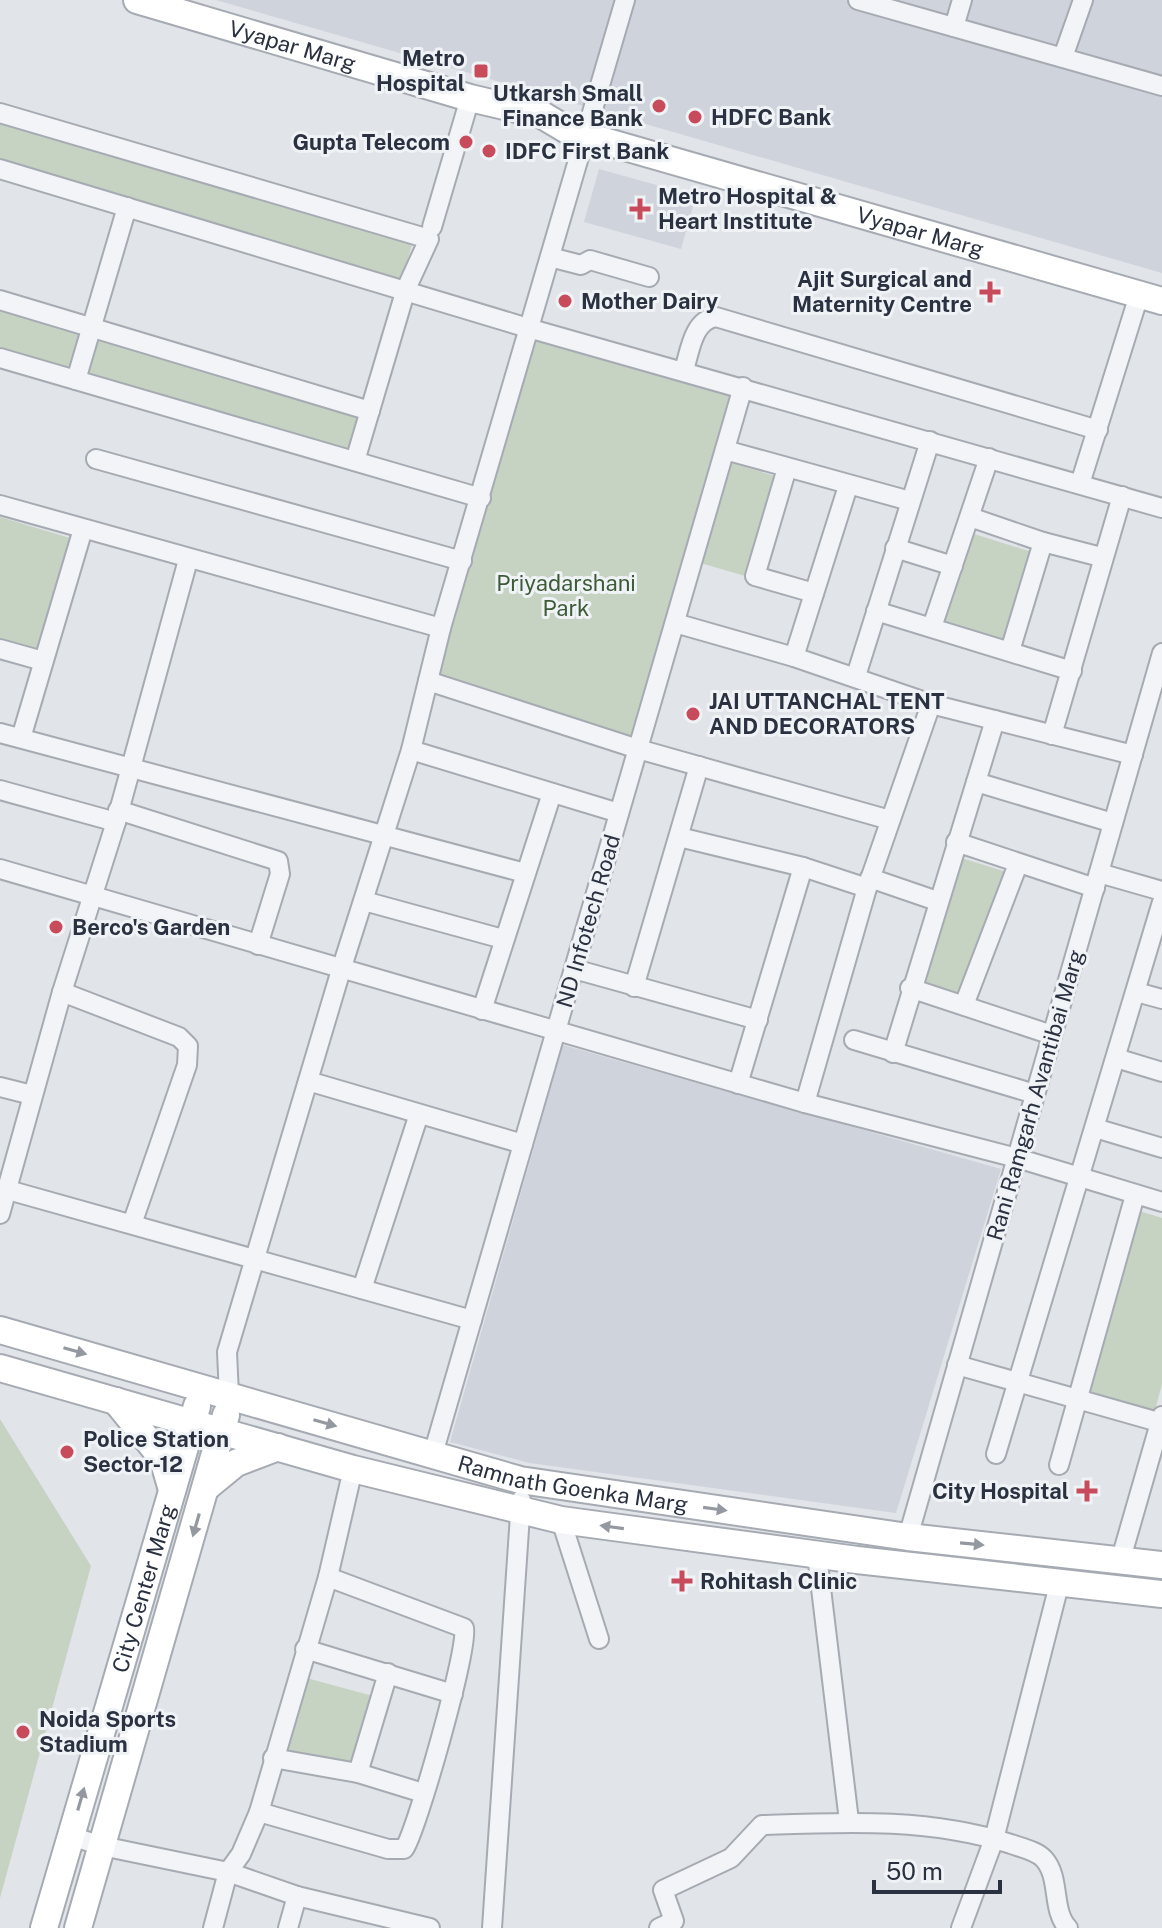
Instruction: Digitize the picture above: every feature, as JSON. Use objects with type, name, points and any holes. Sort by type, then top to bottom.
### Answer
[{"type":"street","name":"Vyapar Marg","points":[[137,0],[470,98],[542,115],[563,112],[590,128],[1154,293]]},
{"type":"street","points":[[229,1395],[226,1362],[255,1259],[341,970],[411,750],[441,628],[590,128],[625,0]]},
{"type":"street","points":[[858,0],[1162,86]]},
{"type":"street","points":[[954,27],[962,0]]},
{"type":"street","points":[[1063,57],[1083,0]]},
{"type":"street","points":[[432,227],[470,98]]},
{"type":"street","points":[[0,113],[429,239],[406,289],[355,461]]},
{"type":"street","points":[[0,169],[528,328],[1162,508]]},
{"type":"street","points":[[76,380],[127,207]]},
{"type":"street","points":[[550,257],[581,265],[590,260],[649,277]]},
{"type":"street","points":[[1080,484],[1098,430],[1154,293]]},
{"type":"street","points":[[0,300],[370,411]]},
{"type":"street","points":[[684,370],[696,331],[706,318],[716,317],[1098,430]]},
{"type":"street","points":[[0,358],[481,498]]},
{"type":"street","name":"ND Infotech Road","points":[[433,1454],[743,387]]},
{"type":"street","points":[[856,676],[930,441]]},
{"type":"street","points":[[725,450],[910,501]]},
{"type":"street","points":[[932,627],[989,458]]},
{"type":"street","points":[[96,459],[462,561]]},
{"type":"street","points":[[787,468],[755,576],[814,593]]},
{"type":"street","points":[[794,657],[848,486]]},
{"type":"street","points":[[1052,735],[1101,557],[1122,496]]},
{"type":"street","points":[[0,505],[188,560],[441,628]]},
{"type":"street","points":[[970,517],[1043,542],[1101,557]]},
{"type":"street","points":[[21,738],[83,529]]},
{"type":"street","points":[[1010,651],[1043,542]]},
{"type":"street","points":[[895,548],[953,566]]},
{"type":"street","points":[[0,1214],[62,992],[94,897],[188,560]]},
{"type":"street","points":[[876,611],[1072,671]]},
{"type":"street","points":[[675,623],[856,676],[931,704],[1133,755]]},
{"type":"street","points":[[0,649],[43,661]]},
{"type":"street","name":"Rani Ramgarh Avantibai Marg","points":[[908,1537],[1162,653]]},
{"type":"street","points":[[428,681],[638,749],[890,820]]},
{"type":"street","points":[[805,1103],[869,883],[931,704]]},
{"type":"street","points":[[893,1053],[910,988],[995,720]]},
{"type":"street","points":[[0,733],[525,873]]},
{"type":"street","points":[[411,750],[619,813]]},
{"type":"street","points":[[634,987],[699,766]]},
{"type":"street","points":[[976,782],[1113,823]]},
{"type":"street","points":[[0,790],[117,816],[278,861],[280,874],[258,945]]},
{"type":"street","points":[[482,1010],[552,793]]},
{"type":"street","points":[[679,837],[937,901]]},
{"type":"street","points":[[956,842],[1018,864],[1162,891]]},
{"type":"street","points":[[964,1005],[1018,864]]},
{"type":"street","points":[[738,1084],[803,867]]},
{"type":"street","points":[[0,869],[556,1032],[805,1103],[1017,1158],[1162,1202]]},
{"type":"street","points":[[364,901],[503,939]]},
{"type":"street","points":[[996,1454],[1162,902]]},
{"type":"street","points":[[574,969],[758,1020]]},
{"type":"street","points":[[910,988],[1052,1035]]},
{"type":"street","points":[[62,992],[179,1037],[188,1046],[187,1065],[132,1224]]},
{"type":"street","points":[[1136,992],[1162,999]]},
{"type":"street","points":[[854,1040],[1035,1094]]},
{"type":"street","points":[[1116,1058],[1162,1072]]},
{"type":"street","points":[[308,1081],[523,1144]]},
{"type":"street","points":[[0,1087],[32,1095]]},
{"type":"street","points":[[362,1289],[419,1114]]},
{"type":"street","points":[[1095,1128],[1162,1148]]},
{"type":"street","points":[[8,1190],[472,1320]]},
{"type":"street","points":[[1059,1465],[1135,1195]]},
{"type":"street","name":"Ramnath Goenka Marg","points":[[0,1330],[520,1480],[908,1537],[1162,1565]]},
{"type":"street","points":[[201,1387],[226,1362]]},
{"type":"street","points":[[957,1365],[1075,1401],[1161,1420],[1120,1562]]},
{"type":"street","name":"Ramnath Goenka Marg","points":[[0,1368],[353,1469],[561,1520],[817,1555],[1162,1594]]},
{"type":"street","name":"City Center Marg","points":[[44,1928],[201,1387]]},
{"type":"street","name":"City Center Marg","points":[[78,1928],[224,1431],[229,1395]]},
{"type":"street","points":[[116,1401],[163,1459],[172,1490]]},
{"type":"street","points":[[208,1486],[236,1463],[278,1447]]},
{"type":"street","points":[[213,1928],[228,1872],[241,1854],[259,1812],[328,1577],[353,1469]]},
{"type":"street","points":[[492,1928],[521,1511],[520,1480]]},
{"type":"street","points":[[561,1520],[599,1639]]},
{"type":"street","points":[[817,1555],[849,1821]]},
{"type":"street","points":[[259,1812],[399,1851],[408,1844],[453,1694],[466,1643],[464,1628],[328,1577]]},
{"type":"street","points":[[967,1925],[994,1839],[1060,1581]]},
{"type":"street","points":[[305,1649],[453,1694]]},
{"type":"street","points":[[358,1773],[388,1673]]},
{"type":"street","points":[[273,1758],[358,1773],[423,1793]]},
{"type":"street","points":[[659,1928],[674,1921],[663,1890],[731,1858],[762,1825],[849,1821],[911,1823],[994,1839],[1044,1858],[1050,1870],[1060,1917],[1068,1928]]},
{"type":"street","points":[[71,1836],[102,1846],[228,1872],[297,1896],[430,1928]]},
{"type":"street","points":[[288,1928],[297,1896]]},
{"type":"shaded area","points":[[216,0],[1162,0],[1162,273]]},
{"type":"shaded area","name":"Metro Hospital & Heart Institute","points":[[599,169],[696,196],[681,249],[584,222]]},
{"type":"shaded area","points":[[563,1045],[1001,1169],[896,1513],[530,1463],[450,1442]]},
{"type":"green space","points":[[0,120],[413,241],[402,280],[0,162]]},
{"type":"green space","points":[[0,307],[81,331],[70,370],[0,350]]},
{"type":"green space","points":[[98,336],[363,414],[351,454],[87,375]]},
{"type":"green space","name":"Priyadarshani Park","points":[[535,339],[730,395],[629,744],[436,676]]},
{"type":"green space","points":[[726,461],[781,478],[752,578],[697,562]]},
{"type":"green space","points":[[0,517],[70,538],[36,652],[0,641]]},
{"type":"green space","points":[[971,533],[1035,553],[1004,653],[941,633]]},
{"type":"green space","points":[[955,856],[1010,873],[967,1013],[912,996]]},
{"type":"green space","points":[[1136,1210],[1162,1218],[1162,1384],[1154,1414],[1085,1394]]},
{"type":"green space","name":"Noida Sports Stadium","points":[[0,1419],[91,1566],[0,1898]]},
{"type":"green space","points":[[299,1676],[373,1696],[352,1776],[278,1756]]},
{"type":"place","name":"Metro Hospital","points":[[481,71]]},
{"type":"place","name":"Utkarsh Small Finance Bank","points":[[659,106]]},
{"type":"place","name":"HDFC Bank","points":[[695,117]]},
{"type":"place","name":"Gupta Telecom","points":[[466,142]]},
{"type":"place","name":"IDFC First Bank","points":[[489,151]]},
{"type":"place","name":"Metro Hospital & Heart Institute","points":[[640,209]]},
{"type":"place","name":"Ajit Surgical and Maternity Centre","points":[[990,292]]},
{"type":"place","name":"Mother Dairy","points":[[565,301]]},
{"type":"place","name":"JAI UTTANCHAL TENT AND DECORATORS","points":[[693,714]]},
{"type":"place","name":"Berco's Garden","points":[[56,927]]},
{"type":"place","name":"Police Station Sector-12","points":[[67,1452]]},
{"type":"place","name":"City Hospital","points":[[1087,1491]]},
{"type":"place","name":"Rohitash Clinic","points":[[682,1581]]},
{"type":"place","name":"Noida Sports Stadium","points":[[23,1732]]}]
